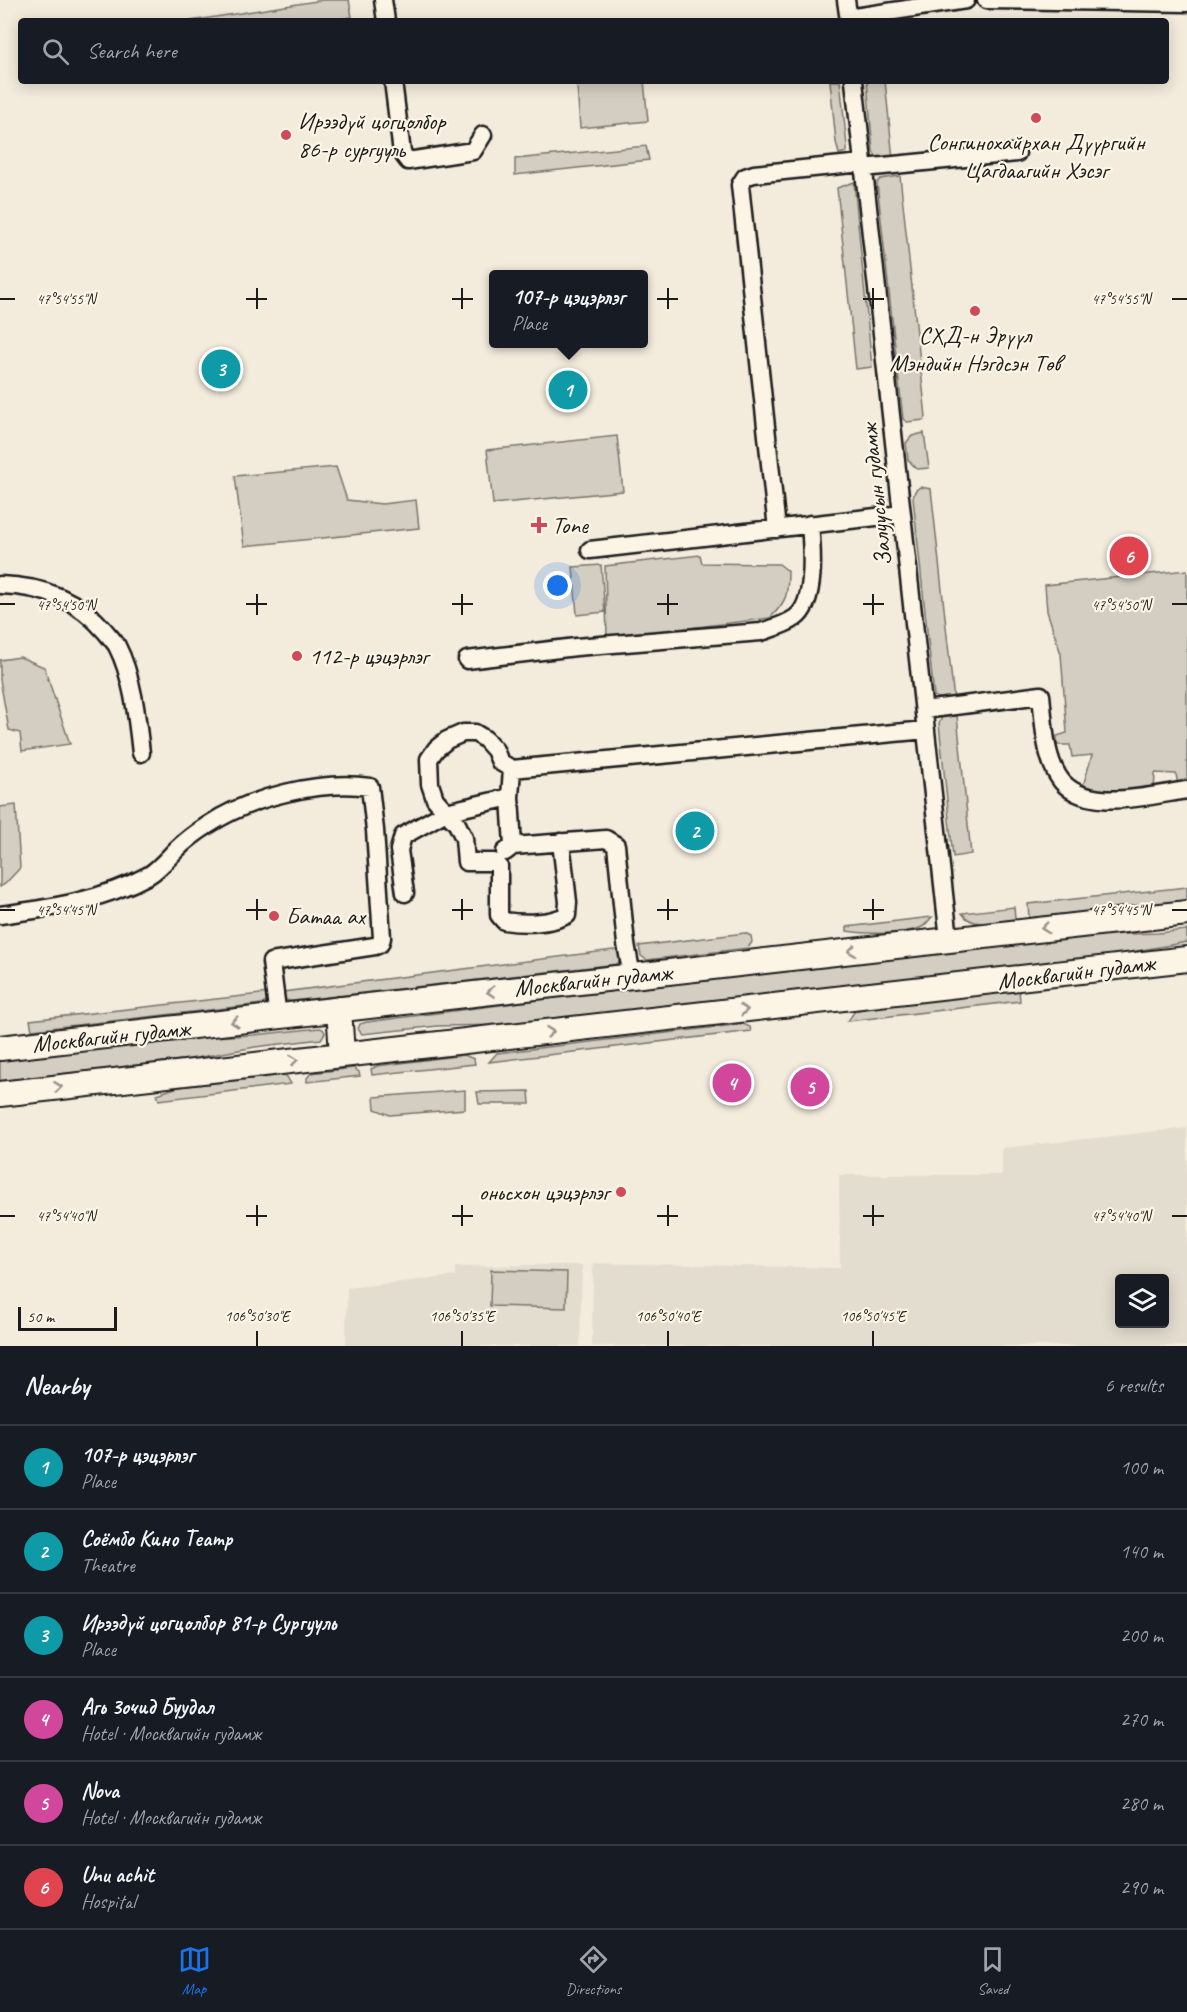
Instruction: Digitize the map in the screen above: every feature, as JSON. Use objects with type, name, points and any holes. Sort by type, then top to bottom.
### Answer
[{"type":"highway","name":"Москвагийн гудамж","points":[[0,1048],[1187,913]]},
{"type":"highway","name":"Москвагийн гудамж","points":[[0,1094],[342,1054],[878,996],[1187,959]]},
{"type":"highway","points":[[339,1009],[342,1054]]},
{"type":"street","points":[[383,0],[386,18]]},
{"type":"street","points":[[846,0],[848,18]]},
{"type":"street","points":[[860,18],[966,0]]},
{"type":"street","points":[[986,0],[1187,3]]},
{"type":"street","points":[[393,84],[402,153],[408,160],[473,151],[483,135]]},
{"type":"street","name":"Залуусын гудамж","points":[[854,84],[949,939]]},
{"type":"street","points":[[777,529],[740,185],[745,177],[754,174],[1017,153]]},
{"type":"street","points":[[590,550],[902,514]]},
{"type":"street","points":[[467,660],[576,647],[761,632],[783,624],[798,616],[807,599],[813,569],[810,524]]},
{"type":"street","points":[[0,585],[42,590],[70,601],[94,619],[109,636],[116,645],[127,674],[141,753]]},
{"type":"street","points":[[924,710],[1041,695],[1044,727],[1051,760],[1058,777],[1073,792],[1093,799],[1114,800],[1187,790]]},
{"type":"street","points":[[632,976],[626,944],[616,845],[606,839],[513,846],[494,861],[466,862],[464,838],[457,824],[435,799],[430,784],[429,759],[436,749],[447,740],[463,734],[475,733],[485,739],[495,750],[500,762],[512,769],[926,730]]},
{"type":"street","points":[[512,769],[510,797],[513,846]]},
{"type":"street","points":[[0,915],[54,908],[113,891],[152,873],[208,825],[239,807],[264,798],[324,788],[370,787],[378,875],[382,938],[380,944],[271,962],[278,1017]]},
{"type":"street","points":[[405,893],[399,850],[403,836],[446,812],[510,797]]},
{"type":"street","points":[[494,861],[499,866],[499,915],[504,921],[514,923],[557,920],[567,915],[568,902],[561,842]]},
{"type":"shaded area","points":[[323,0],[349,0],[352,17],[346,18],[209,18]]},
{"type":"shaded area","points":[[644,84],[648,121],[580,128],[577,85]]},
{"type":"shaded area","points":[[830,84],[840,84],[847,152],[839,154]]},
{"type":"shaded area","points":[[867,84],[885,84],[893,159],[877,158],[873,151]]},
{"type":"shaded area","points":[[646,146],[649,160],[515,175],[515,159]]},
{"type":"shaded area","points":[[900,176],[926,417],[924,420],[907,422],[903,419],[877,183],[880,179]]},
{"type":"shaded area","points":[[854,182],[872,367],[856,369],[837,188]]},
{"type":"shaded area","points":[[924,433],[929,468],[917,469],[908,460],[906,443],[912,436]]},
{"type":"shaded area","points":[[617,436],[623,491],[493,504],[487,450]]},
{"type":"shaded area","points":[[336,467],[347,500],[382,504],[416,500],[419,528],[244,546],[235,476]]},
{"type":"shaded area","points":[[920,487],[931,489],[954,700],[942,700],[934,696],[913,498],[915,491]]},
{"type":"shaded area","points":[[700,555],[702,563],[779,564],[788,571],[787,592],[780,607],[770,618],[607,638],[605,566]]},
{"type":"shaded area","points":[[601,565],[605,612],[577,615],[573,567]]},
{"type":"shaded area","points":[[1187,570],[1187,790],[1179,791],[1176,774],[1155,773],[1154,792],[1081,793],[1092,755],[1072,757],[1070,745],[1057,745],[1057,736],[1067,733],[1061,654],[1047,611],[1045,585]]},
{"type":"shaded area","points":[[20,657],[44,667],[70,744],[22,751],[20,733],[9,730],[0,680],[0,660]]},
{"type":"shaded area","points":[[957,716],[971,854],[953,857],[939,724],[942,717]]},
{"type":"shaded area","points":[[16,805],[20,868],[0,887],[0,807]]},
{"type":"shaded area","points":[[1187,887],[1187,900],[1029,918],[1028,904]]},
{"type":"shaded area","points":[[1014,907],[1015,919],[994,922],[979,923],[962,913]]},
{"type":"shaded area","points":[[932,917],[926,924],[915,930],[896,933],[847,931],[847,927]]},
{"type":"shaded area","points":[[1187,930],[1187,942],[1103,957],[509,1025],[438,1026],[362,1034],[358,1029],[360,1024],[367,1022],[530,1001],[1100,935]]},
{"type":"shaded area","points":[[745,933],[751,936],[752,942],[748,948],[647,960],[641,956],[639,946]]},
{"type":"shaded area","points":[[621,949],[622,958],[617,964],[292,1001],[285,1000],[283,992]]},
{"type":"shaded area","points":[[1019,990],[1020,1001],[848,1021],[854,1012],[861,1009]]},
{"type":"shaded area","points":[[269,993],[269,1001],[262,1004],[32,1030],[30,1020]]},
{"type":"shaded area","points":[[743,1024],[750,1027],[751,1031],[489,1062],[497,1053]]},
{"type":"shaded area","points":[[320,1028],[325,1033],[321,1039],[255,1047],[190,1059],[0,1081],[0,1058],[186,1038],[254,1035]]},
{"type":"shaded area","points":[[464,1055],[474,1059],[475,1064],[372,1075],[371,1069],[377,1066]]},
{"type":"shaded area","points":[[354,1068],[360,1076],[307,1082],[311,1073]]},
{"type":"shaded area","points":[[284,1075],[291,1084],[159,1100],[157,1094],[178,1087]]},
{"type":"shaded area","points":[[465,1090],[465,1109],[390,1115],[375,1109],[374,1097]]},
{"type":"shaded area","points":[[529,1091],[530,1104],[479,1104],[477,1092]]},
{"type":"shaded area","points":[[1187,1128],[1187,1346],[592,1346],[593,1263],[840,1268],[839,1175],[1002,1175],[1002,1148]]},
{"type":"shaded area","points":[[582,1265],[580,1346],[346,1346],[347,1288],[455,1276],[455,1267]]},
{"type":"shaded area","points":[[491,1270],[567,1272],[566,1308],[490,1306]]},
{"type":"place","name":"Сонгинохайрхан Дүүргийн Цагдаагийн Хэсэг","points":[[1036,118]]},
{"type":"place","name":"Ирээдүй цогцолбор 86-р сургууль","points":[[286,135]]},
{"type":"place","name":"СХД-н Эрүүл Мэндийн Нэгдсэн Төв","points":[[975,311]]},
{"type":"place","name":"Ирээдүй цогцолбор 81-р Сургууль","points":[[221,369]]},
{"type":"place","name":"107-р цэцэрлэг","points":[[568,390]]},
{"type":"place","name":"Tone","points":[[539,525]]},
{"type":"place","name":"Unu achit","points":[[1129,556]]},
{"type":"place","name":"112-р цэцэрлэг","points":[[297,656]]},
{"type":"place","name":"Соёмбо Кино Театр","points":[[695,831]]},
{"type":"place","name":"Батаа ах","points":[[274,916]]},
{"type":"place","name":"Агь 3очид Буудал","points":[[732,1083]]},
{"type":"place","name":"Nova","points":[[810,1087]]},
{"type":"place","name":"оньсхон цэцэрлэг","points":[[621,1192]]}]
